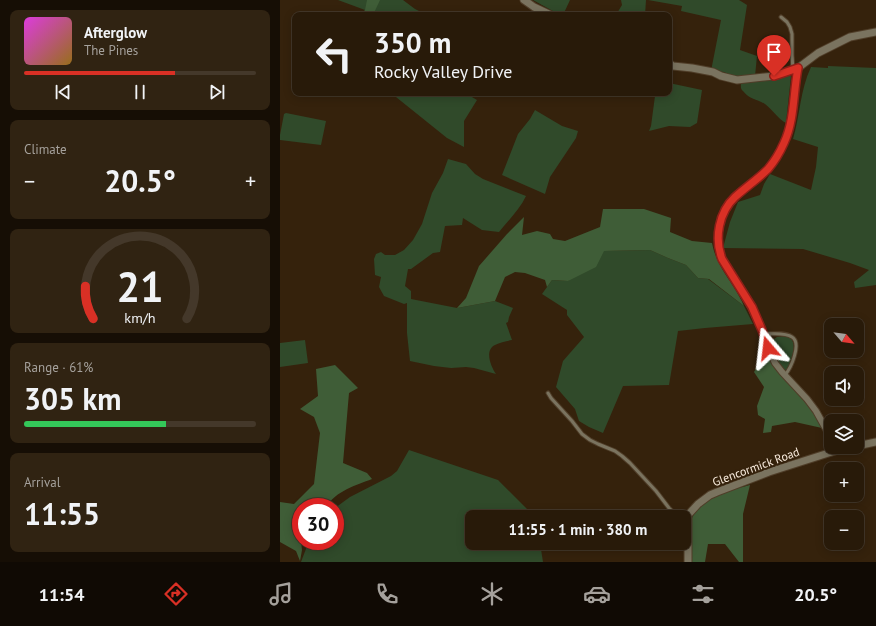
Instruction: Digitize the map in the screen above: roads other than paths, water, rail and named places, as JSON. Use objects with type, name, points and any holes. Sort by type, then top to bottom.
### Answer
[{"type":"street","points":[[524,0],[545,12]]},
{"type":"street","points":[[672,65],[713,72],[721,76],[737,80],[774,76],[796,69],[818,53],[850,37],[876,32]]},
{"type":"street","points":[[796,69],[792,120],[784,144],[769,168],[735,197],[727,206],[721,217],[718,246],[722,259],[752,307],[775,363],[807,399],[824,425]]},
{"type":"street","name":"Glencormick Road","points":[[864,445],[876,442]]},
{"type":"street","name":"Glencormick Road","points":[[691,511],[710,495],[717,492],[769,472],[825,454]]},
{"type":"street","points":[[688,550],[688,562]]},
{"type":"lane","points":[[781,17],[790,27],[792,34],[792,55],[796,69]]},
{"type":"lane","points":[[764,334],[782,334],[794,338],[796,348],[785,375]]},
{"type":"lane","points":[[548,393],[582,434],[590,440],[615,451],[622,456],[671,510]]}]
